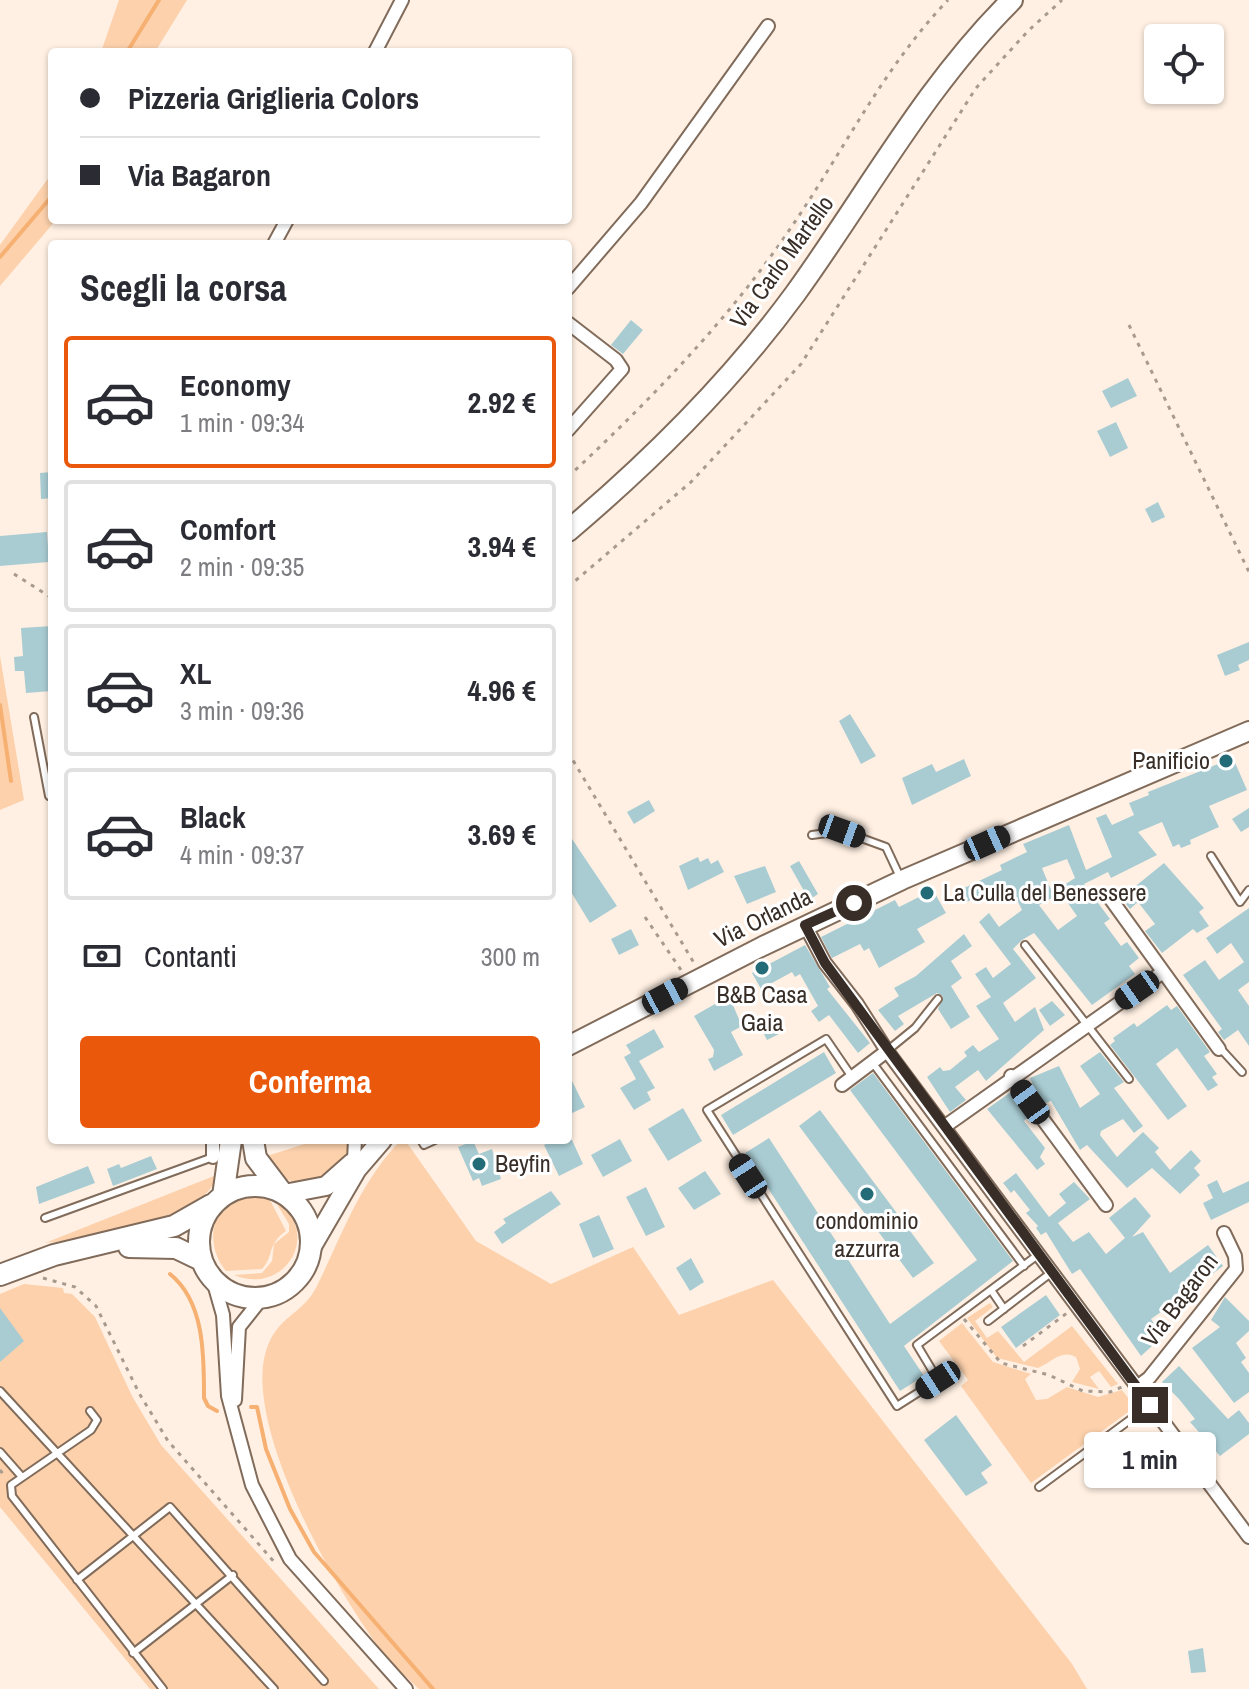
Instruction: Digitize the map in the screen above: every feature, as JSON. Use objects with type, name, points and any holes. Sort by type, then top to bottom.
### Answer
[{"type":"main road","name":"Via Carlo Martello","points":[[572,528],[634,475],[718,389],[795,293],[940,84],[1012,0]]},
{"type":"main road","name":"Via Orlanda","points":[[572,1044],[805,925],[902,880],[1249,731]]},
{"type":"main road","points":[[230,1144],[219,1199],[199,1230],[201,1260],[213,1280],[230,1293],[262,1298],[282,1291],[299,1278],[311,1248],[357,1169],[379,1144]]},
{"type":"main road","points":[[254,1144],[256,1158],[306,1217],[311,1248]]},
{"type":"main road","points":[[0,1275],[37,1260],[174,1226],[219,1199],[253,1185],[284,1194],[326,1186],[368,1144]]},
{"type":"main road","points":[[78,1250],[164,1247],[201,1260]]},
{"type":"street","points":[[377,48],[402,0]]},
{"type":"street","points":[[572,283],[641,203],[768,26]]},
{"type":"street","points":[[572,326],[616,360],[622,369],[572,425]]},
{"type":"street","points":[[1110,898],[1219,1049]]},
{"type":"street","name":"Via Bagaron","points":[[805,925],[825,963],[882,1038],[887,1051],[1249,1537]]},
{"type":"street","points":[[944,1127],[1011,1076],[1163,972]]},
{"type":"street","points":[[847,1081],[887,1051]]},
{"type":"street","points":[[1011,1076],[1106,1205]]},
{"type":"street","points":[[213,1144],[213,1157]]},
{"type":"street","points":[[354,1159],[355,1144]]},
{"type":"street","name":"Via Bagaron","points":[[1137,1387],[1149,1378],[1236,1269],[1235,1256],[1224,1233]]},
{"type":"street","points":[[213,1280],[223,1315],[233,1415],[252,1485],[290,1559],[406,1689]]},
{"type":"street","points":[[233,1415],[239,1327],[262,1298]]},
{"type":"lane","points":[[34,717],[48,791]]},
{"type":"lane","points":[[812,835],[842,831],[886,847],[902,880]]},
{"type":"lane","points":[[1211,856],[1240,902],[1249,890]]},
{"type":"lane","points":[[1025,945],[1129,1079]]},
{"type":"lane","points":[[887,1051],[915,1028],[938,999]]},
{"type":"lane","points":[[847,1081],[826,1039],[707,1110],[897,1406],[938,1380],[917,1345],[1039,1254]]},
{"type":"lane","points":[[1219,1049],[1242,1072]]},
{"type":"lane","points":[[872,1062],[1024,1266]]},
{"type":"lane","points":[[45,1218],[213,1157]]},
{"type":"lane","points":[[988,1321],[1052,1272]]},
{"type":"lane","points":[[991,1290],[1004,1309]]},
{"type":"lane","points":[[0,1391],[55,1455],[198,1603],[274,1689]]},
{"type":"lane","points":[[1039,1487],[1150,1405]]},
{"type":"lane","points":[[90,1411],[97,1420],[91,1430],[11,1485],[12,1496],[163,1689]]},
{"type":"lane","points":[[0,1452],[22,1477]]},
{"type":"lane","points":[[77,1580],[170,1507],[324,1681]]},
{"type":"lane","points":[[133,1653],[233,1575]]},
{"type":"path","points":[[572,473],[690,354],[745,289],[796,220],[888,74],[948,0]]},
{"type":"path","points":[[572,584],[691,482],[801,364],[976,88],[1020,38],[1062,0]]},
{"type":"path","points":[[1129,325],[1249,572]]},
{"type":"path","points":[[14,574],[48,595]]},
{"type":"path","points":[[572,759],[696,980]]},
{"type":"path","points":[[645,917],[696,980]]},
{"type":"path","points":[[33,1280],[51,1278],[67,1282],[96,1306],[139,1393],[168,1441],[287,1575]]},
{"type":"path","points":[[960,1313],[991,1355],[1001,1363],[1049,1375],[1083,1391],[1110,1392],[1122,1386]]},
{"type":"path","points":[[1023,1346],[1067,1313]]},
{"type":"shaded area","points":[[119,0],[187,0],[157,48],[102,48]]},
{"type":"shaded area","points":[[48,179],[48,224],[53,224],[0,286],[0,245]]},
{"type":"shaded area","points":[[0,656],[24,800],[0,810]]},
{"type":"shaded area","points":[[305,1144],[350,1144],[342,1162],[324,1177],[313,1181],[291,1181],[279,1174],[264,1157]]},
{"type":"shaded area","points":[[398,1144],[408,1144],[476,1241],[551,1284],[633,1247],[679,1315],[773,1280],[1072,1664],[1087,1689],[419,1689],[381,1650],[318,1549],[280,1462],[262,1383],[266,1351],[271,1339],[276,1330],[311,1296],[363,1191]]},
{"type":"shaded area","points":[[219,1174],[207,1193],[189,1208],[167,1219],[117,1233],[45,1243]]},
{"type":"shaded area","points":[[254,1195],[269,1198],[286,1231],[273,1245],[262,1269],[226,1271],[214,1247],[215,1223],[229,1204]]},
{"type":"shaded area","points":[[275,1201],[289,1213],[296,1227],[297,1243],[292,1257],[283,1269],[270,1277],[253,1279],[234,1275],[262,1273],[272,1261],[274,1244],[289,1232],[289,1224]]},
{"type":"shaded area","points":[[24,1284],[63,1288],[64,1293],[72,1294],[95,1317],[132,1396],[161,1445],[379,1689],[150,1689],[0,1507],[0,1294]]},
{"type":"shaded area","points":[[990,1303],[993,1307],[975,1321],[987,1338],[998,1331],[1024,1362],[1072,1326],[1118,1384],[1111,1387],[1099,1371],[1090,1377],[1099,1389],[1072,1382],[1080,1369],[1076,1357],[1071,1355],[1061,1355],[1038,1368],[997,1358],[967,1318]]},
{"type":"shaded area","points":[[962,1323],[993,1362],[1031,1374],[1025,1379],[1036,1400],[1047,1399],[1067,1387],[1098,1397],[1122,1390],[1135,1407],[1031,1483],[961,1386],[968,1380],[939,1341]]},
{"type":"building","points":[[631,320],[643,330],[623,354],[611,345]]},
{"type":"building","points":[[1128,378],[1137,396],[1111,408],[1102,391]]},
{"type":"building","points":[[1116,422],[1128,448],[1110,457],[1097,431]]},
{"type":"building","points":[[48,472],[48,498],[41,499],[40,473]]},
{"type":"building","points":[[1158,502],[1165,517],[1152,523],[1145,509]]},
{"type":"building","points":[[47,532],[48,562],[0,566],[0,536]]},
{"type":"building","points":[[48,626],[48,691],[26,693],[24,671],[15,671],[14,657],[23,656],[21,628]]},
{"type":"building","points":[[1249,642],[1249,660],[1238,665],[1240,670],[1225,676],[1217,655]]},
{"type":"building","points":[[850,714],[876,756],[861,764],[839,721]]},
{"type":"building","points":[[1233,758],[1247,790],[1209,806],[1219,827],[1190,840],[1191,844],[1173,847],[1162,822],[1138,832],[1157,855],[1111,878],[1108,872],[1084,884],[1110,919],[1104,923],[1121,946],[1127,942],[1139,958],[1129,966],[1135,974],[1092,1005],[1034,933],[1013,949],[1036,978],[1003,1003],[1015,1022],[1035,1007],[1044,1030],[986,1081],[978,1070],[955,1087],[966,1100],[950,1112],[927,1077],[940,1067],[943,1071],[950,1070],[967,1056],[964,1052],[973,1045],[979,1052],[999,1039],[976,1006],[991,997],[975,974],[986,967],[993,978],[1011,964],[979,922],[989,913],[999,927],[1022,910],[1012,890],[1003,894],[998,886],[967,902],[960,890],[1002,870],[1000,865],[1027,852],[1023,844],[1069,825],[1086,870],[1112,857],[1096,818],[1106,814],[1112,825],[1134,815],[1129,803],[1149,795],[1148,792]],"holes":[[[1067,859],[1075,878],[1058,889],[1077,916],[1058,930],[1039,905],[1054,897],[1042,868]]]},
{"type":"building","points":[[964,759],[971,776],[912,805],[902,778],[932,764],[936,772]]},
{"type":"building","points":[[649,800],[655,811],[634,824],[627,812]]},
{"type":"building","points":[[1249,808],[1249,827],[1241,832],[1232,819]]},
{"type":"building","points":[[572,839],[617,906],[590,923],[572,894]]},
{"type":"building","points":[[698,857],[700,862],[708,858],[711,864],[718,860],[724,872],[688,890],[679,866]]},
{"type":"building","points":[[799,861],[818,894],[809,900],[790,866]]},
{"type":"building","points":[[1164,863],[1204,908],[1199,912],[1209,926],[1197,933],[1193,929],[1162,953],[1145,931],[1155,924],[1138,902],[1130,909],[1121,898]]},
{"type":"building","points":[[765,866],[776,892],[747,904],[734,876]]},
{"type":"building","points":[[933,890],[946,913],[917,929],[925,942],[879,968],[869,948],[864,951],[860,944],[832,958],[821,937],[895,900],[899,907]]},
{"type":"building","points":[[1249,908],[1249,982],[1238,990],[1249,1006],[1249,1046],[1238,1030],[1224,1040],[1218,1032],[1222,1029],[1183,975],[1205,960],[1219,980],[1244,962],[1231,943],[1217,954],[1206,938]]},
{"type":"building","points":[[631,929],[639,945],[619,955],[611,939]]},
{"type":"building","points":[[964,934],[972,946],[951,961],[962,978],[951,986],[970,1017],[951,1029],[938,1009],[943,996],[937,993],[898,1016],[904,1024],[895,1031],[878,1010],[899,996],[894,988],[916,976]]},
{"type":"building","points":[[805,945],[830,987],[827,989],[870,1043],[858,1053],[829,1015],[819,1022],[811,1011],[818,1006],[800,974],[795,977],[792,972],[761,989],[752,973]]},
{"type":"building","points":[[729,996],[742,1026],[731,1032],[743,1055],[714,1071],[708,1059],[713,1057],[714,1050],[694,1016]]},
{"type":"building","points":[[1052,1001],[1065,1015],[1050,1026],[1039,1010]]},
{"type":"building","points":[[1167,1005],[1171,1010],[1177,1006],[1210,1052],[1204,1056],[1217,1074],[1212,1077],[1218,1085],[1208,1091],[1177,1048],[1156,1064],[1187,1106],[1168,1120],[1110,1045],[1115,1041],[1113,1038],[1134,1023],[1137,1027]]},
{"type":"building","points":[[772,1020],[779,1034],[767,1040],[760,1026]]},
{"type":"building","points":[[654,1029],[664,1047],[639,1061],[655,1088],[647,1092],[651,1100],[634,1110],[620,1088],[636,1079],[624,1057],[631,1053],[626,1045]]},
{"type":"building","points":[[824,1052],[836,1073],[733,1135],[721,1115]]},
{"type":"building","points":[[1100,1052],[1124,1082],[1114,1088],[1143,1126],[1134,1133],[1123,1119],[1101,1131],[1100,1135],[1117,1157],[1143,1132],[1159,1148],[1155,1152],[1170,1170],[1191,1150],[1201,1161],[1194,1168],[1200,1175],[1180,1194],[1152,1168],[1127,1188],[1087,1145],[1080,1150],[1051,1101],[1043,1104],[1038,1097],[1030,1078],[1059,1066],[1080,1108],[1100,1094],[1080,1066]]},
{"type":"building","points":[[873,1073],[1013,1261],[904,1346],[924,1376],[900,1391],[745,1153],[769,1138],[890,1324],[977,1260],[850,1090]]},
{"type":"building","points":[[572,1081],[585,1107],[572,1113]]},
{"type":"building","points":[[1011,1092],[1029,1116],[1024,1121],[1045,1148],[1040,1157],[1045,1164],[1037,1170],[987,1109]]},
{"type":"building","points":[[683,1108],[702,1141],[668,1161],[648,1129]]},
{"type":"building","name":"condominio azzurra","points":[[820,1110],[934,1263],[913,1278],[799,1126]]},
{"type":"building","points":[[620,1139],[632,1161],[603,1177],[591,1155]]},
{"type":"building","points":[[572,1140],[583,1164],[559,1176],[544,1145],[572,1144]]},
{"type":"building","points":[[474,1144],[479,1154],[492,1149],[501,1179],[482,1186],[479,1178],[473,1181],[458,1147]]},
{"type":"building","points":[[151,1156],[157,1169],[113,1186],[107,1169],[119,1164],[121,1168]]},
{"type":"building","points":[[88,1166],[95,1183],[39,1204],[36,1187]]},
{"type":"building","points":[[705,1171],[721,1194],[694,1210],[678,1188]]},
{"type":"building","points":[[1016,1173],[1049,1217],[1066,1203],[1059,1194],[1074,1182],[1090,1199],[1058,1223],[1073,1242],[1089,1232],[1106,1254],[1125,1238],[1109,1218],[1135,1197],[1151,1216],[1132,1237],[1143,1232],[1170,1273],[1208,1245],[1223,1266],[1187,1293],[1190,1297],[1180,1303],[1178,1300],[1151,1319],[1163,1336],[1141,1356],[1080,1269],[1072,1274],[1046,1232],[1041,1235],[1036,1228],[1038,1226],[1026,1213],[1030,1210],[1014,1190],[1011,1193],[1003,1183]]},
{"type":"building","points":[[1217,1180],[1223,1193],[1249,1181],[1249,1202],[1211,1220],[1203,1203],[1213,1198],[1207,1185]]},
{"type":"building","points":[[646,1187],[665,1227],[646,1236],[626,1197]]},
{"type":"building","points":[[551,1191],[561,1204],[502,1244],[494,1232],[506,1223],[503,1219]]},
{"type":"building","points":[[599,1215],[614,1249],[593,1258],[579,1224]]},
{"type":"building","points":[[691,1258],[704,1282],[690,1291],[676,1268]]},
{"type":"building","points":[[1046,1295],[1060,1315],[1016,1348],[1001,1327]]},
{"type":"building","points":[[1225,1297],[1249,1321],[1249,1331],[1236,1343],[1246,1358],[1241,1362],[1249,1373],[1249,1392],[1234,1403],[1192,1348],[1220,1327],[1211,1320]]},
{"type":"building","points":[[0,1308],[24,1341],[0,1362]]},
{"type":"building","points":[[1179,1366],[1228,1419],[1239,1410],[1249,1423],[1249,1434],[1220,1456],[1190,1422],[1195,1419],[1162,1382]]},
{"type":"building","points":[[956,1415],[992,1465],[981,1473],[988,1483],[966,1496],[924,1440]]},
{"type":"building","points":[[1203,1648],[1206,1672],[1191,1673],[1188,1651]]},
{"type":"waterway","points":[[129,48],[159,0]]},
{"type":"waterway","points":[[0,257],[48,201]]},
{"type":"waterway","points":[[0,705],[11,781]]},
{"type":"waterway","points":[[170,1274],[182,1286],[196,1315],[204,1365],[204,1398],[208,1406],[217,1411]]},
{"type":"waterway","points":[[251,1407],[257,1407],[266,1449],[290,1509],[314,1552],[433,1689]]},
{"type":"place","name":"Panificio","points":[[1226,761]]},
{"type":"place","name":"La Culla del Benessere","points":[[927,893]]},
{"type":"place","name":"B&B Casa Gaia","points":[[762,968]]},
{"type":"place","name":"Beyfin","points":[[479,1164]]},
{"type":"place","name":"condominio azzurra","points":[[867,1194]]},
{"type":"route","points":[[854,903],[805,925],[825,963],[1150,1405]]}]
